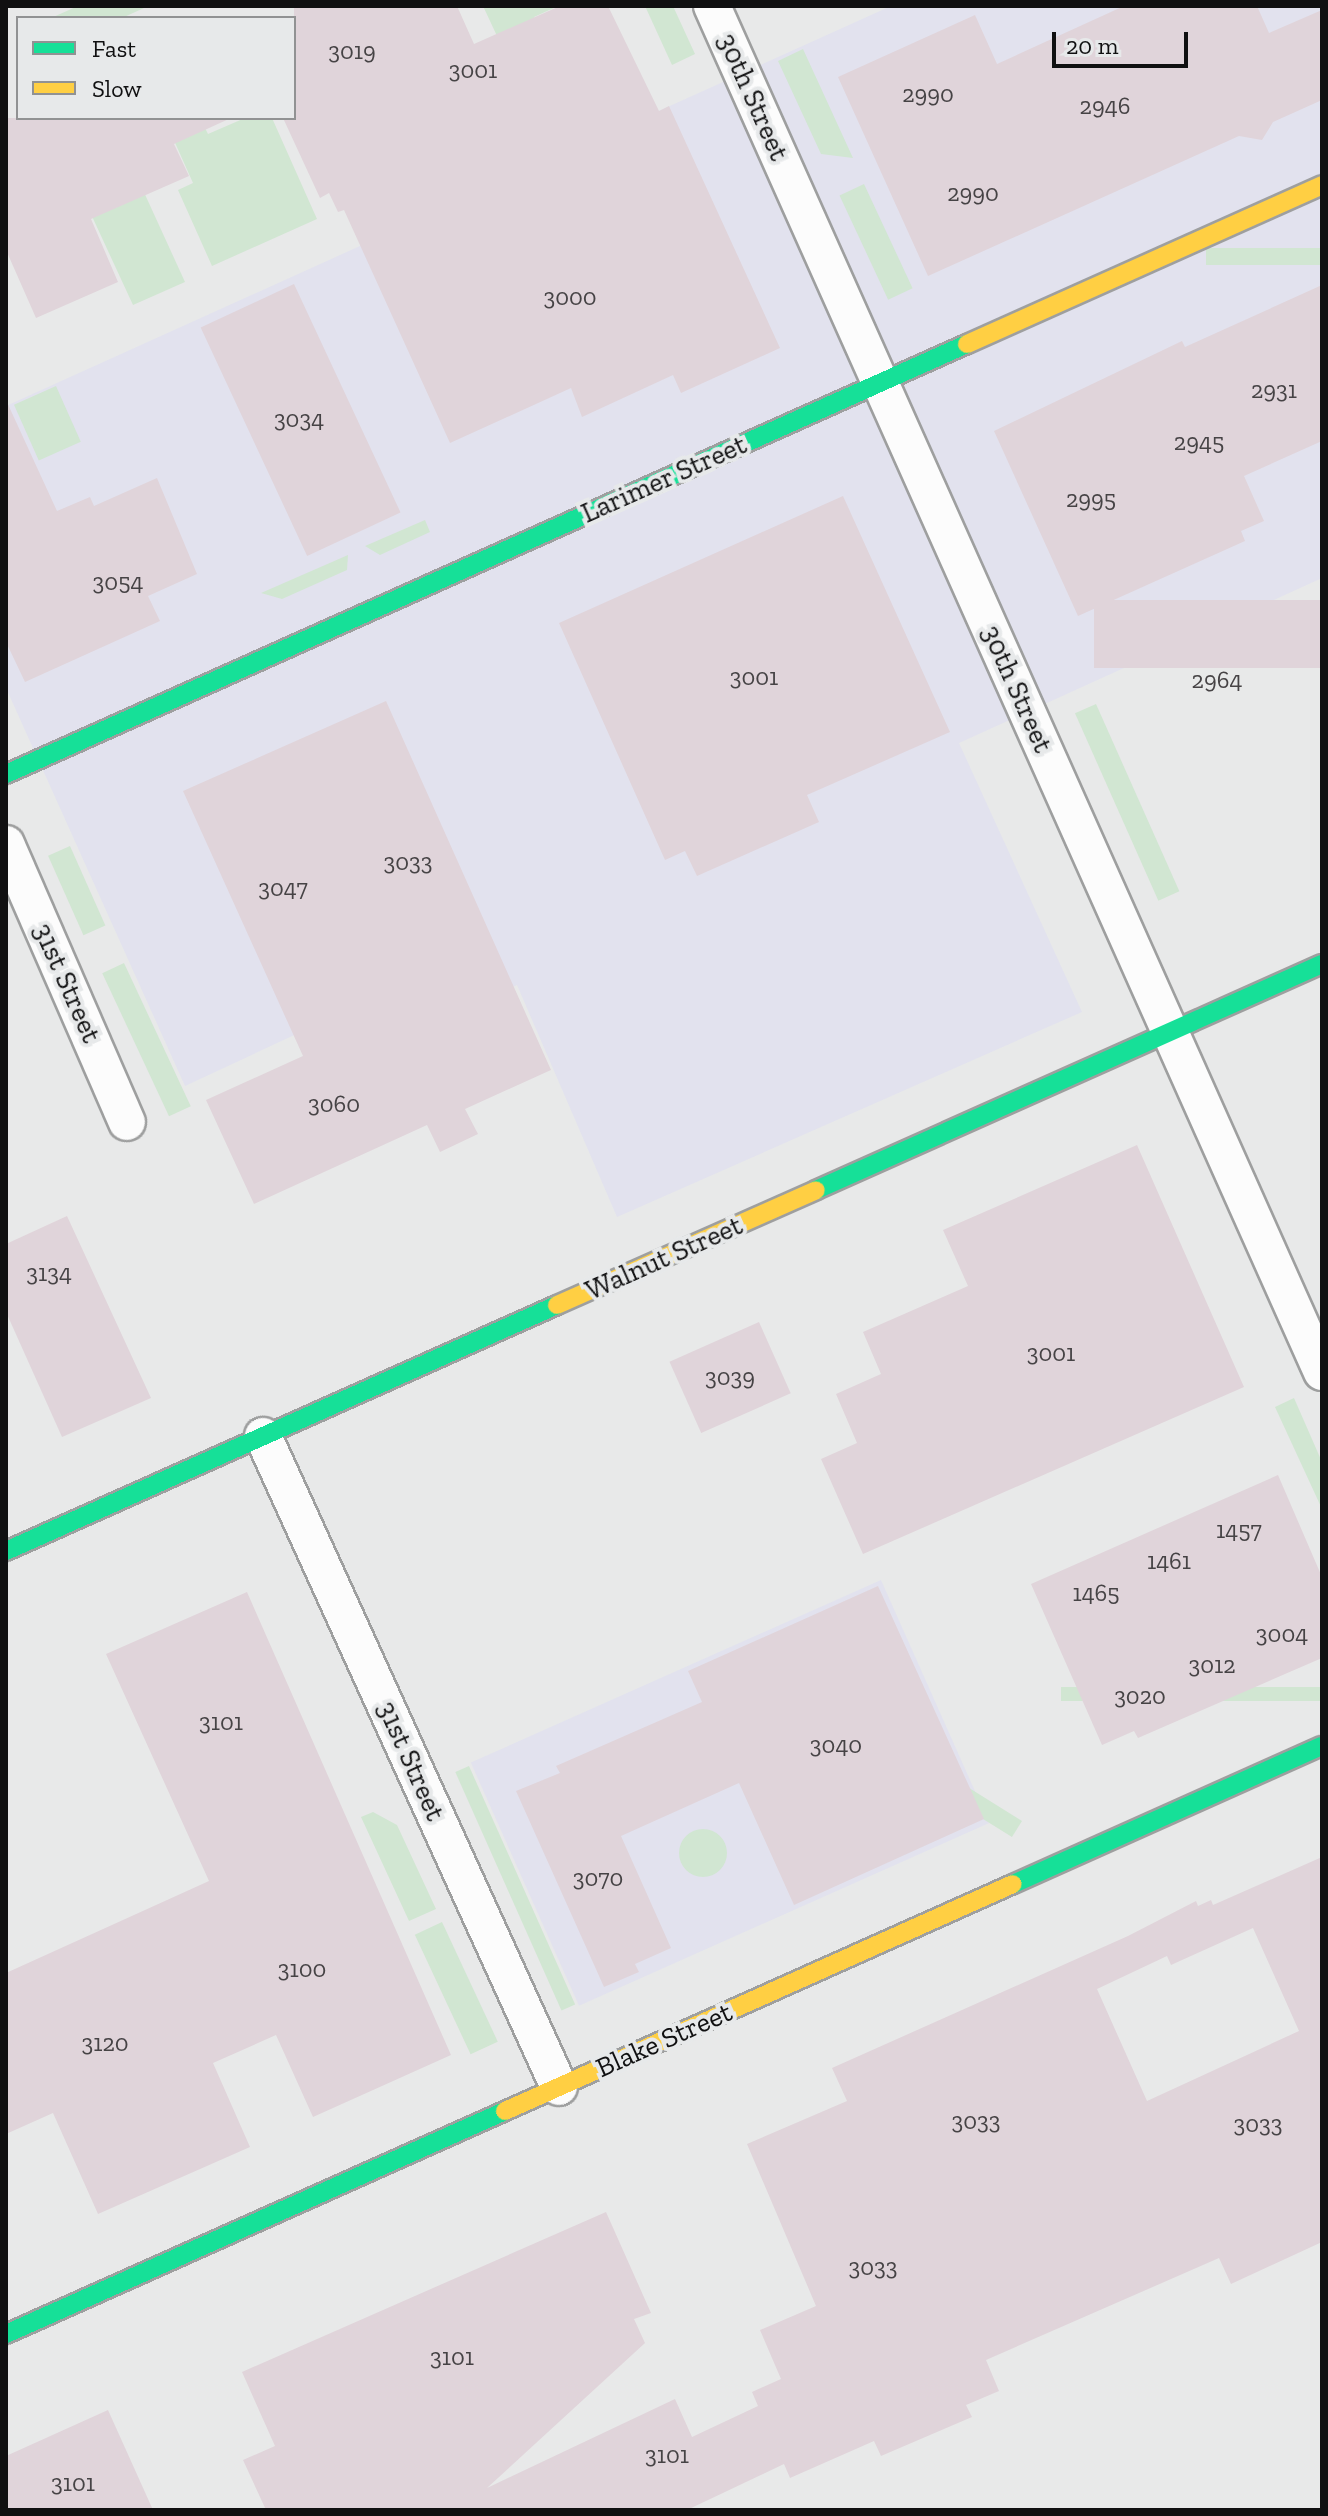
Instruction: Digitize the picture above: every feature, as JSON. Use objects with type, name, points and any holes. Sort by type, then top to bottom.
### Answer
[{"type":"street","name":"30th Street","points":[[712,6],[1322,1372]]},
{"type":"street","name":"Larimer Street","points":[[6,774],[1322,185]]},
{"type":"street","name":"31st Street","points":[[6,844],[127,1122]]},
{"type":"street","name":"Walnut Street","points":[[6,1551],[1322,964]]},
{"type":"street","name":"31st Street","points":[[263,1436],[559,2087]]},
{"type":"street","name":"Blake Street","points":[[6,2334],[1322,1746]]},
{"type":"shaded area","points":[[891,6],[1322,6],[1322,578],[959,743],[1082,1012],[617,1217],[517,985],[427,1026],[406,983],[185,1086],[6,688],[6,406]]},
{"type":"shaded area","points":[[881,1580],[989,1823],[579,2006],[471,1763]]},
{"type":"green space","points":[[78,6],[144,8],[126,16],[56,16]]},
{"type":"green space","points":[[483,6],[558,6],[534,17],[550,50],[497,36]]},
{"type":"green space","points":[[645,6],[673,6],[695,54],[672,65]]},
{"type":"green space","points":[[803,49],[853,158],[821,154],[778,61]]},
{"type":"green space","points":[[47,120],[116,131],[185,282],[133,305]]},
{"type":"green space","points":[[165,120],[201,120],[208,134],[240,120],[273,120],[317,219],[212,266],[178,190],[193,183]]},
{"type":"green space","points":[[864,184],[913,288],[888,300],[840,195]]},
{"type":"green space","points":[[1206,248],[1322,248],[1322,265],[1206,265]]},
{"type":"green space","points":[[56,386],[81,442],[39,460],[14,405]]},
{"type":"green space","points":[[425,520],[430,532],[380,555],[365,546]]},
{"type":"green space","points":[[348,555],[347,570],[282,599],[261,593]]},
{"type":"green space","points":[[1096,704],[1179,891],[1158,901],[1075,713]]},
{"type":"green space","points":[[70,846],[105,925],[83,935],[48,856]]},
{"type":"green space","points":[[124,963],[191,1106],[169,1116],[102,973]]},
{"type":"green space","points":[[1294,1398],[1322,1462],[1322,1509],[1275,1407]]},
{"type":"green space","points":[[779,1669],[1022,1821],[1012,1837],[769,1686]]},
{"type":"green space","points":[[1061,1687],[1322,1687],[1322,1701],[1061,1701]]},
{"type":"green space","points":[[469,1766],[575,2004],[561,2011],[455,1772]]},
{"type":"green space","points":[[373,1812],[397,1825],[436,1909],[409,1921],[361,1817]]},
{"type":"green space","points":[[703,1829],[720,1836],[727,1853],[720,1870],[703,1877],[686,1870],[679,1853],[686,1836]]},
{"type":"green space","points":[[442,1922],[498,2042],[471,2054],[415,1935]]},
{"type":"building","points":[[294,6],[457,6],[474,44],[560,6],[608,6],[659,111],[669,106],[780,348],[681,393],[673,375],[582,417],[571,388],[450,443],[344,210],[338,212],[329,193],[320,198],[284,120],[296,120]]},
{"type":"building","points":[[1124,6],[1257,6],[1269,33],[1322,10],[1322,100],[1273,122],[1262,140],[1239,136],[928,276],[838,77],[975,15],[997,64]]},
{"type":"building","points":[[6,118],[227,120],[174,144],[189,176],[91,219],[118,282],[36,318],[6,250]]},
{"type":"building","points":[[294,284],[400,512],[307,556],[201,328]]},
{"type":"building","points":[[1322,285],[1322,441],[1244,476],[1264,521],[1241,531],[1245,541],[1078,616],[994,431],[1182,341],[1185,347]]},
{"type":"building","points":[[6,400],[57,511],[90,497],[94,506],[157,478],[197,574],[148,596],[160,621],[25,682],[6,642]]},
{"type":"building","points":[[843,496],[950,732],[807,795],[819,822],[697,876],[685,851],[665,860],[559,623]]},
{"type":"building","points":[[1094,600],[1322,600],[1322,668],[1094,668]]},
{"type":"building","points":[[386,701],[551,1070],[465,1109],[478,1134],[440,1152],[427,1125],[254,1204],[206,1100],[303,1056],[183,791]]},
{"type":"building","points":[[1137,1145],[1244,1387],[863,1554],[821,1459],[857,1443],[836,1394],[881,1374],[863,1332],[968,1286],[943,1230]]},
{"type":"building","points":[[67,1216],[151,1398],[62,1437],[6,1312],[6,1244]]},
{"type":"building","points":[[759,1322],[791,1393],[701,1433],[669,1362]]},
{"type":"building","points":[[1278,1475],[1322,1577],[1322,1658],[1138,1738],[1134,1731],[1102,1745],[1031,1584]]},
{"type":"building","points":[[878,1586],[984,1819],[794,1905],[739,1783],[621,1836],[671,1948],[635,1964],[639,1972],[604,1987],[516,1791],[560,1773],[556,1766],[702,1702],[688,1671]]},
{"type":"building","points":[[247,1592],[451,2055],[313,2117],[276,2035],[213,2063],[250,2147],[98,2214],[53,2113],[6,2134],[6,1973],[209,1881],[106,1654]]},
{"type":"building","points":[[1322,1857],[1322,2242],[1231,2284],[1219,2258],[986,2360],[999,2391],[966,2405],[972,2417],[881,2456],[874,2441],[790,2478],[784,2464],[687,2510],[266,2510],[243,2460],[275,2446],[242,2372],[606,2212],[651,2313],[634,2319],[645,2343],[487,2488],[675,2399],[692,2437],[758,2406],[752,2392],[781,2379],[760,2330],[816,2306],[747,2144],[847,2101],[832,2068],[1128,1936],[1196,1901],[1198,1906],[1211,1900],[1213,1905]],"holes":[[[1253,1928],[1299,2031],[1147,2101],[1097,1989],[1167,1956],[1171,1965]]]},
{"type":"building","points":[[108,2410],[153,2510],[6,2510],[6,2456]]},
{"type":"traffic: fast","points":[[6,774],[967,344]]},
{"type":"traffic: fast","points":[[816,1190],[1322,964]]},
{"type":"traffic: fast","points":[[6,1551],[557,1305]]},
{"type":"traffic: fast","points":[[1013,1884],[1322,1746]]},
{"type":"traffic: fast","points":[[6,2334],[505,2111]]},
{"type":"traffic: slow","points":[[967,344],[1322,185]]},
{"type":"traffic: slow","points":[[557,1305],[816,1190]]},
{"type":"traffic: slow","points":[[505,2111],[1013,1884]]}]
